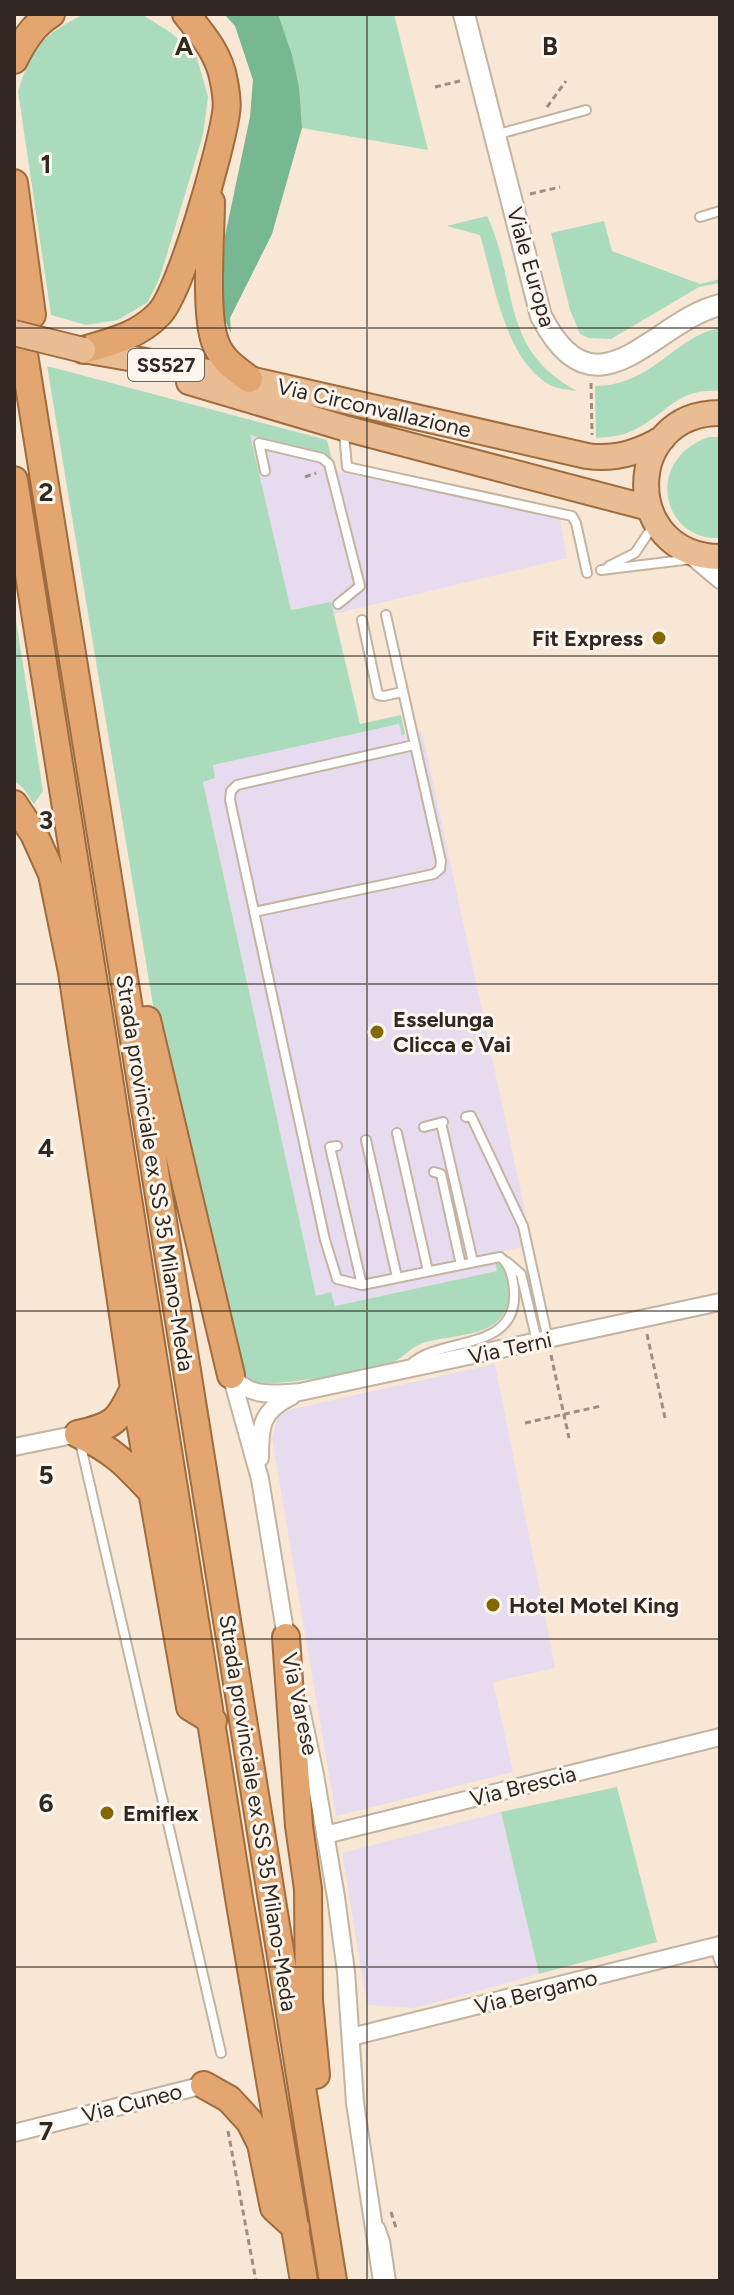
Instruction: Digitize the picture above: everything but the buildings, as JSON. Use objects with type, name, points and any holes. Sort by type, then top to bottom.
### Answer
[{"type":"highway","points":[[14,60],[24,40],[51,14]]},
{"type":"highway","points":[[83,350],[146,327],[169,303],[212,177],[227,109],[224,80],[215,52],[192,21],[172,14]]},
{"type":"highway","points":[[212,177],[210,303],[215,343],[247,389]]},
{"type":"highway","points":[[14,183],[32,314],[37,439]]},
{"type":"highway","name":"Strada provinciale ex SS 35 Milano-Meda","points":[[14,292],[333,2280]]},
{"type":"highway","name":"Strada provinciale ex SS 35 Milano-Meda","points":[[14,480],[239,1898],[296,2228]]},
{"type":"highway","points":[[62,592],[101,734],[147,1022],[231,1375]]},
{"type":"highway","points":[[14,804],[34,834],[52,874],[72,972],[134,1388],[190,1707],[213,1721]]},
{"type":"highway","points":[[78,1434],[108,1427],[123,1414],[134,1388]]},
{"type":"highway","points":[[78,1434],[107,1447],[152,1492]]},
{"type":"highway","points":[[286,1637],[299,1826],[308,1889],[309,2001],[333,2280]]},
{"type":"highway","points":[[204,2085],[229,2099],[250,2122],[261,2144],[274,2208],[296,2228],[304,2281]]},
{"type":"main road","name":"Via Circonvallazione","points":[[14,333],[247,389],[593,457],[631,453],[663,438],[674,427],[691,418],[720,413]]},
{"type":"main road","name":"Via Circonvallazione","points":[[247,389],[344,428],[652,514]]},
{"type":"main road","points":[[663,438],[651,456],[647,469],[645,490],[652,514],[669,539],[707,561]]},
{"type":"street","name":"Viale Europa","points":[[464,14],[541,316],[552,337],[566,353],[585,362],[595,364],[624,359],[693,315],[719,306]]},
{"type":"street","name":"Via Terni","points":[[300,1392],[720,1302]]},
{"type":"street","points":[[231,1375],[241,1387],[255,1392],[300,1392]]},
{"type":"street","name":"Via Varese","points":[[231,1375],[260,1479],[286,1637],[325,1835],[346,1972],[355,2103],[382,2281]]},
{"type":"street","points":[[260,1479],[260,1439],[264,1418],[276,1404],[300,1392]]},
{"type":"street","points":[[14,1447],[78,1434]]},
{"type":"street","name":"Via Brescia","points":[[325,1835],[720,1737]]},
{"type":"street","name":"Via Bergamo","points":[[351,2037],[718,1952]]},
{"type":"street","name":"Via Cuneo","points":[[14,2133],[204,2085]]},
{"type":"lane","points":[[495,135],[586,110]]},
{"type":"lane","points":[[700,217],[720,211]]},
{"type":"lane","points":[[344,428],[347,467],[572,516],[587,573]]},
{"type":"lane","points":[[265,471],[259,443],[322,458],[329,464],[360,586],[338,604]]},
{"type":"lane","points":[[652,514],[649,535],[635,553],[601,570],[707,561]]},
{"type":"lane","points":[[254,912],[434,874],[440,869],[441,861],[386,615]]},
{"type":"lane","points":[[362,620],[378,695],[402,692]]},
{"type":"lane","points":[[414,745],[237,785],[231,791],[230,800],[254,912],[337,1279],[362,1285],[500,1257],[521,1274],[543,1341]]},
{"type":"lane","points":[[466,1117],[471,1116],[523,1226],[543,1341]]},
{"type":"lane","points":[[424,1127],[442,1122],[473,1262]]},
{"type":"lane","points":[[396,1133],[407,1167],[428,1271]]},
{"type":"lane","points":[[365,1140],[397,1277]]},
{"type":"lane","points":[[334,1147],[362,1285]]},
{"type":"lane","points":[[434,1172],[441,1174],[461,1265]]},
{"type":"lane","points":[[406,1370],[428,1352],[475,1342],[494,1332],[509,1317],[515,1297],[507,1262]]},
{"type":"lane","points":[[78,1434],[221,2053]]},
{"type":"lane","points":[[370,2205],[385,2241],[391,2281]]},
{"type":"path","points":[[435,87],[479,76]]},
{"type":"path","points":[[541,122],[543,113],[566,81]]},
{"type":"path","points":[[511,198],[560,187]]},
{"type":"path","points":[[591,383],[593,440]]},
{"type":"path","points":[[644,1318],[665,1418]]},
{"type":"path","points":[[543,1341],[569,1438]]},
{"type":"path","points":[[525,1423],[601,1406]]},
{"type":"path","points":[[226,2118],[256,2281]]},
{"type":"shaded area","points":[[250,435],[324,453],[332,460],[336,471],[560,519],[567,558],[334,614],[330,602],[291,610]]},
{"type":"shaded area","points":[[400,724],[405,734],[422,731],[532,1244],[494,1254],[498,1271],[334,1306],[316,1296],[203,781],[215,778],[212,765]]},
{"type":"shaded area","points":[[495,1364],[555,1668],[493,1682],[513,1772],[336,1816],[272,1438],[279,1412]]},
{"type":"shaded area","points":[[501,1812],[539,1974],[415,2008],[367,2005],[342,1853]]},
{"type":"green space","points":[[84,14],[143,15],[170,32],[196,55],[208,97],[203,135],[160,277],[148,302],[118,320],[86,325],[51,315],[18,91],[40,44]]},
{"type":"green space","points":[[224,14],[278,14],[299,87],[302,128],[272,234],[230,318],[231,333],[220,309],[225,236],[250,117],[253,80],[235,26]]},
{"type":"green space","points":[[278,14],[394,14],[428,150],[302,128],[294,71]]},
{"type":"green space","points":[[487,216],[497,241],[522,335],[534,355],[552,374],[577,391],[552,386],[536,375],[523,359],[504,319],[480,235],[447,226]]},
{"type":"green space","points":[[604,221],[612,251],[700,284],[720,279],[720,283],[699,287],[611,339],[589,338],[580,334],[570,310],[551,233]]},
{"type":"green space","points":[[720,328],[720,391],[705,391],[682,398],[634,430],[596,438],[595,386],[632,378],[690,340]]},
{"type":"green space","points":[[47,366],[327,440],[332,460],[324,453],[250,435],[291,610],[331,602],[360,724],[401,715],[405,734],[402,735],[399,724],[213,765],[215,778],[203,782],[316,1296],[331,1292],[335,1306],[497,1271],[493,1254],[505,1272],[509,1292],[507,1307],[490,1326],[465,1335],[423,1343],[392,1363],[345,1374],[261,1384],[249,1381],[240,1370],[156,1023]]},
{"type":"green space","points":[[709,437],[720,437],[720,538],[700,535],[685,527],[674,513],[668,497],[668,480],[675,463],[688,448]]},
{"type":"green space","points":[[14,608],[43,791],[34,804],[14,781]]},
{"type":"green space","points":[[617,1787],[657,1942],[539,1974],[501,1812]]},
{"type":"place","name":"Fit Express","points":[[659,638]]},
{"type":"place","name":"Esselunga Clicca e Vai","points":[[377,1032]]},
{"type":"place","name":"Hotel Motel King","points":[[493,1605]]},
{"type":"place","name":"Emiflex","points":[[107,1813]]}]
